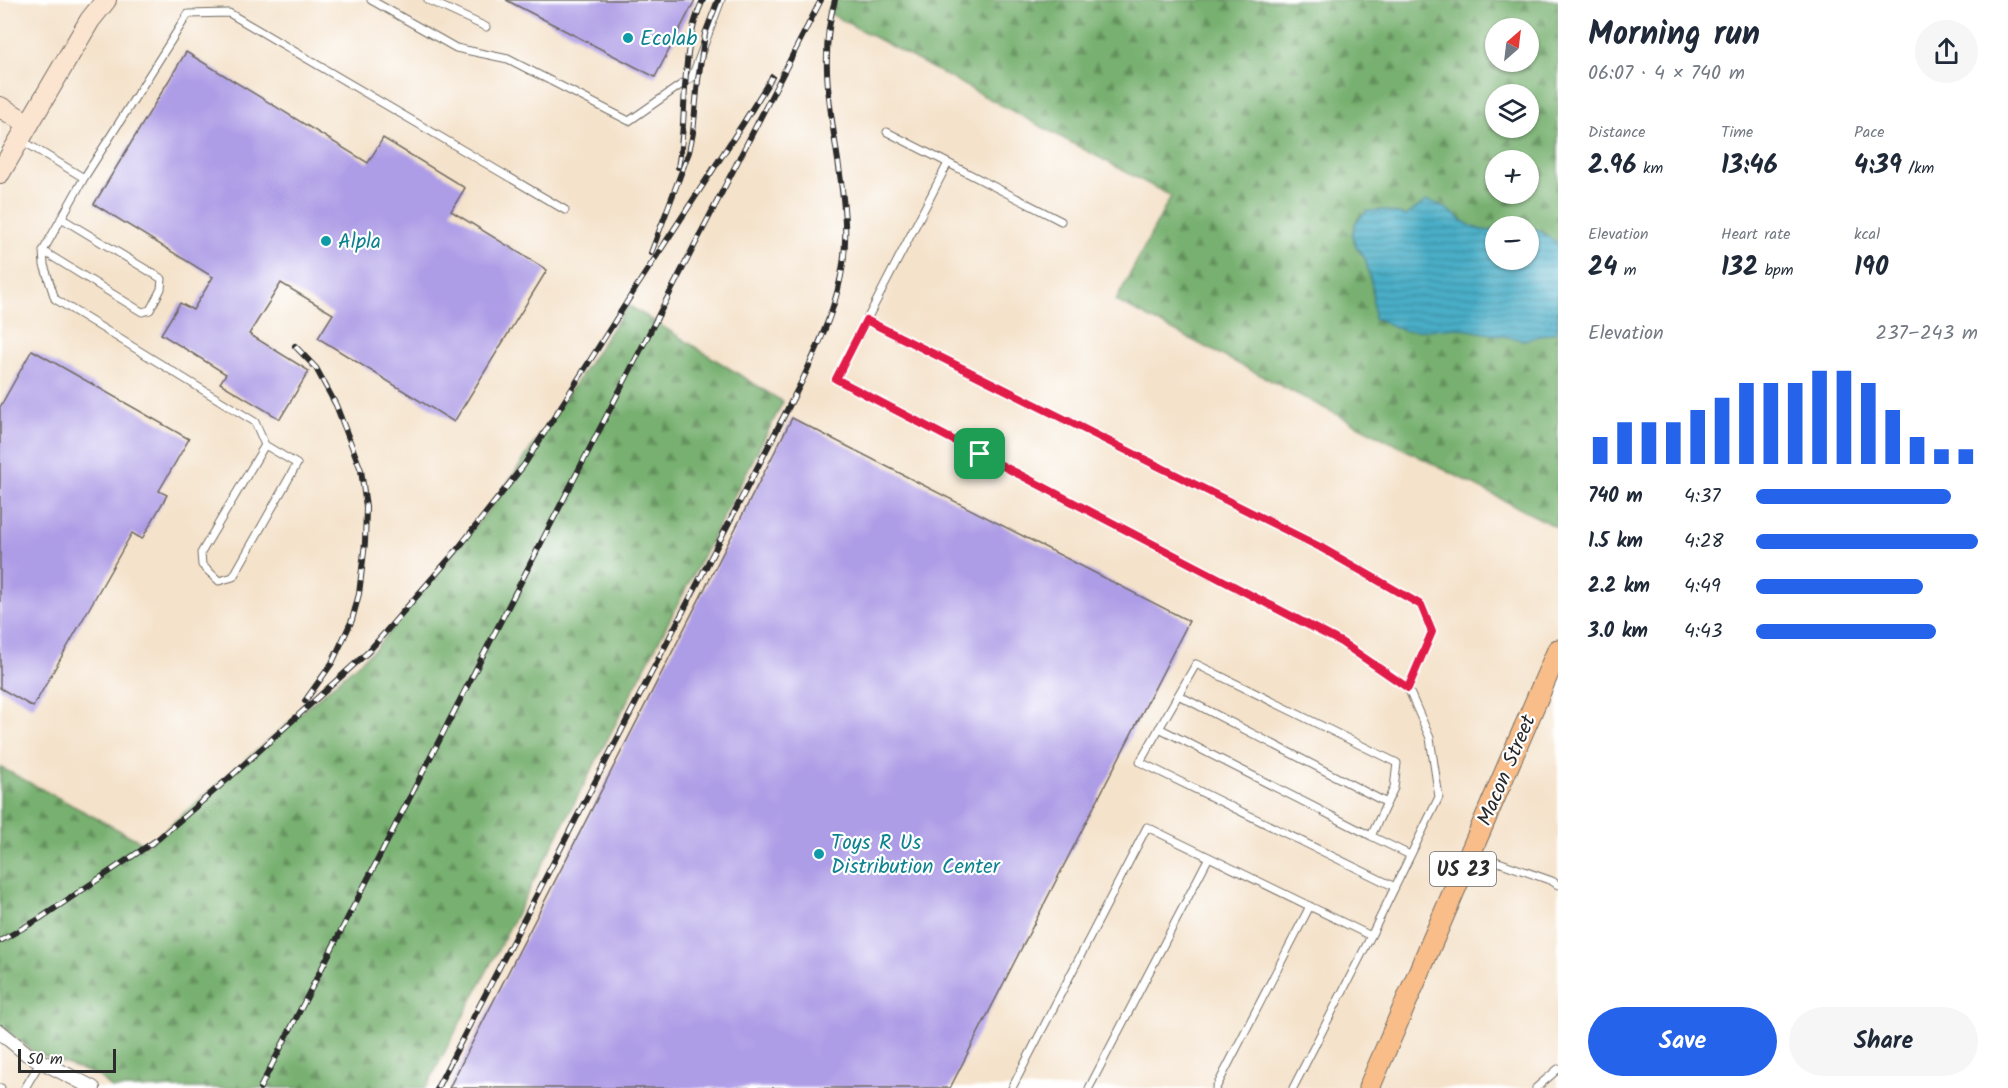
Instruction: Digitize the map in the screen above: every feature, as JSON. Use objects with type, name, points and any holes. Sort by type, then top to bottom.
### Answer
[{"type":"main road","points":[[0,172],[16,137],[90,20],[106,0]]},
{"type":"main road","points":[[0,107],[16,137]]},
{"type":"main road","name":"Macon Street","points":[[1369,1088],[1558,650]]},
{"type":"street","points":[[0,1032],[27,1054],[87,1087]]},
{"type":"lane","points":[[371,0],[456,48],[508,58],[629,122],[692,77],[721,0]]},
{"type":"lane","points":[[428,0],[486,27]]},
{"type":"lane","points":[[265,446],[201,553],[202,566],[219,581],[233,577],[297,464],[265,446],[255,422],[55,299],[44,265],[43,251],[61,218],[188,14],[229,13],[565,210]]},
{"type":"lane","points":[[887,132],[1061,221]]},
{"type":"lane","points":[[16,137],[84,178]]},
{"type":"lane","points":[[948,163],[836,379],[1341,642],[1408,688],[1430,738],[1439,797],[1293,1088]]},
{"type":"lane","points":[[43,251],[142,312],[150,310],[161,289],[162,279],[61,218]]},
{"type":"lane","points":[[866,320],[1320,547],[1421,605],[1432,632],[1408,688]]},
{"type":"lane","points":[[1371,836],[1394,788],[1397,763],[1196,664],[1140,762],[1395,887]]},
{"type":"lane","points":[[1178,695],[1387,803]]},
{"type":"lane","points":[[1159,728],[1410,855]]},
{"type":"lane","points":[[1012,1088],[1147,826],[1371,936]]},
{"type":"lane","points":[[1471,852],[1558,885]]},
{"type":"lane","points":[[1089,1088],[1209,857]]},
{"type":"lane","points":[[1216,1088],[1310,906]]},
{"type":"lane","points":[[24,1088],[41,1060]]},
{"type":"lane","points":[[1536,1088],[1558,1069]]},
{"type":"green space","points":[[835,0],[1558,0],[1558,528],[1116,301],[1171,196],[827,12]]},
{"type":"green space","points":[[628,305],[783,402],[426,1088],[112,1088],[98,1076],[34,1052],[0,1026],[0,767],[147,845],[376,648],[495,502]]},
{"type":"water","points":[[1426,201],[1436,203],[1468,224],[1485,231],[1485,270],[1539,270],[1539,230],[1558,244],[1558,331],[1525,340],[1457,328],[1404,331],[1374,318],[1372,286],[1365,258],[1356,247],[1352,235],[1356,222],[1367,211],[1384,210],[1406,216]]},
{"type":"building","name":"Ecolab","points":[[506,0],[695,0],[655,77]]},
{"type":"building","name":"Alpla","points":[[186,52],[368,163],[383,138],[465,188],[451,211],[547,270],[454,422],[318,338],[333,314],[281,283],[249,334],[309,371],[280,419],[220,383],[226,374],[161,334],[180,303],[193,310],[213,277],[94,204]]},
{"type":"building","points":[[32,350],[189,439],[159,491],[167,495],[142,539],[132,533],[33,707],[0,688],[0,407]]},
{"type":"building","name":"Toys R Us Distribution Center","points":[[792,418],[1189,621],[950,1088],[449,1088]]},
{"type":"railway","points":[[678,167],[690,41],[703,0]]},
{"type":"railway","points":[[651,253],[689,152],[705,34],[718,0]]},
{"type":"railway","points":[[260,1088],[821,0]]},
{"type":"railway","points":[[437,1088],[802,381],[834,305],[845,244],[843,195],[828,84],[829,28],[835,0]]},
{"type":"railway","points":[[0,941],[39,919],[158,839],[368,652],[456,551],[524,465],[772,77]]},
{"type":"railway","points":[[295,346],[316,368],[336,405],[361,470],[366,507],[365,543],[359,594],[352,620],[332,663],[305,701]]},
{"type":"place","name":"Ecolab","points":[[628,38]]},
{"type":"place","name":"Alpla","points":[[326,241]]},
{"type":"place","name":"Toys R Us Distribution Center","points":[[819,854]]},
{"type":"route","points":[[866,320],[1320,547],[1421,605],[1432,632],[1408,688],[1341,642],[980,454],[836,379],[866,320]]}]
